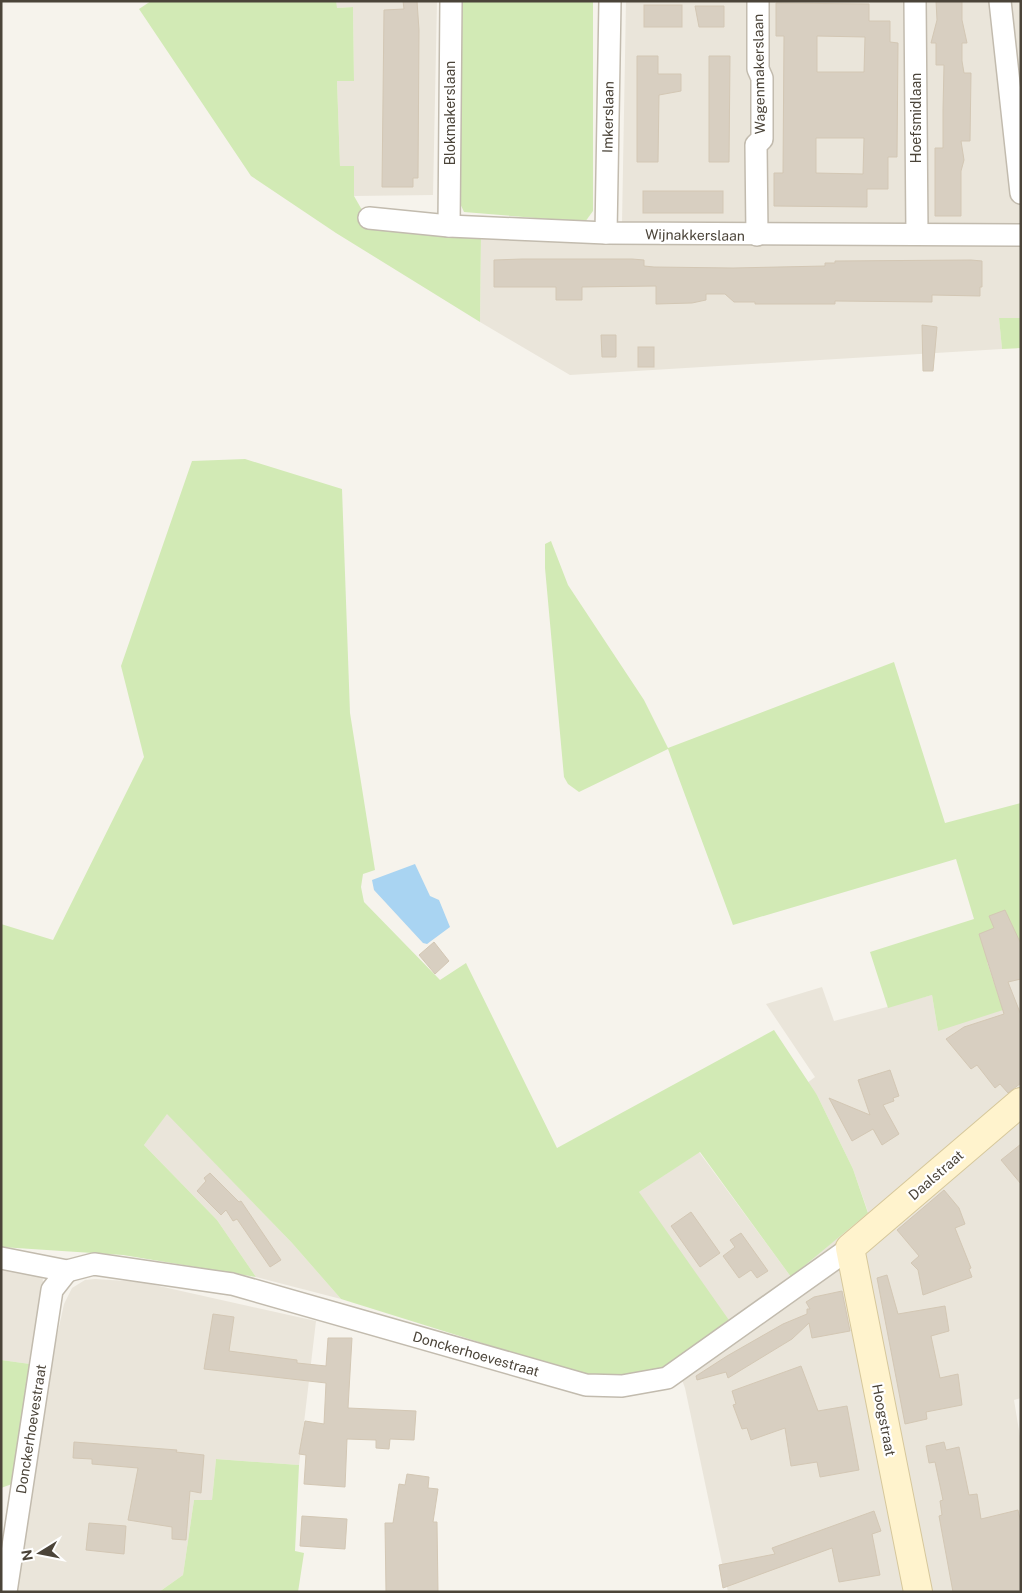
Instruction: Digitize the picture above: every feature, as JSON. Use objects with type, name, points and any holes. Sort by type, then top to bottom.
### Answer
[{"type":"street","name":"Blokmakerslaan","points":[[449,226],[451,1]]},
{"type":"street","name":"Imkerslaan","points":[[606,233],[610,1]]},
{"type":"street","name":"Wagenmakerslaan","points":[[757,236],[756,145],[762,139],[762,78],[758,69],[758,1]]},
{"type":"street","name":"Hoefsmidlaan","points":[[915,1],[917,234]]},
{"type":"street","points":[[1000,1],[1021,193]]},
{"type":"street","name":"Wijnakkerslaan","points":[[370,218],[449,226],[606,233],[757,236],[1021,235]]},
{"type":"street","name":"Daalstraat","points":[[850,1248],[1021,1102]]},
{"type":"street","name":"Donckerhoevestraat","points":[[1,1258],[67,1271],[94,1264],[232,1284],[586,1385],[622,1386],[667,1378],[850,1248]]},
{"type":"street","name":"Hoogstraat","points":[[850,1248],[918,1592]]},
{"type":"street","name":"Donckerhoevestraat","points":[[6,1592],[52,1290],[67,1271]]},
{"type":"shaded area","points":[[336,1],[437,1],[433,195],[354,196],[354,166],[340,166],[337,81],[354,81],[353,7],[336,8]]},
{"type":"shaded area","points":[[626,1],[1021,1],[1021,318],[999,318],[1002,349],[570,375],[480,322],[481,238],[622,223]]},
{"type":"shaded area","points":[[1018,953],[1021,959],[1021,1398],[1014,1400],[1021,1443],[1021,1592],[728,1592],[685,1388],[675,1361],[639,1192],[699,1152],[791,1277],[868,1212],[853,1169],[817,1095],[807,1083],[815,1077],[766,1004],[822,987],[834,1021],[932,995],[938,1031],[987,962]]},
{"type":"shaded area","points":[[167,1113],[292,1243],[341,1299],[256,1277],[217,1220],[144,1145]]},
{"type":"shaded area","points":[[1,1262],[42,1274],[43,1282],[30,1364],[1,1360]]},
{"type":"shaded area","points":[[85,1280],[141,1282],[316,1321],[299,1465],[216,1459],[212,1500],[194,1500],[183,1575],[159,1592],[16,1592],[47,1382],[64,1304],[72,1288]]},
{"type":"green space","points":[[151,1],[336,1],[337,8],[353,7],[354,81],[337,81],[340,166],[354,166],[354,196],[370,224],[481,238],[480,322],[336,233],[251,176],[139,9]]},
{"type":"green space","points":[[459,1],[593,1],[593,211],[585,222],[464,212],[458,199]]},
{"type":"green space","points":[[999,318],[1021,318],[1021,348],[1002,349]]},
{"type":"green space","points":[[245,459],[342,489],[350,713],[375,870],[363,874],[361,887],[364,902],[440,980],[466,963],[557,1148],[774,1030],[817,1095],[853,1169],[868,1213],[791,1277],[700,1152],[639,1192],[731,1323],[666,1368],[613,1381],[578,1373],[341,1299],[292,1243],[167,1114],[144,1145],[217,1220],[256,1277],[123,1255],[1,1247],[1,924],[53,940],[144,757],[121,666],[192,461]]},
{"type":"green space","points":[[551,541],[568,585],[644,700],[668,748],[894,662],[945,823],[1021,803],[1021,959],[1018,953],[987,962],[1003,1010],[938,1031],[932,995],[888,1008],[870,952],[974,919],[956,859],[733,925],[668,749],[579,792],[568,784],[564,777],[545,568],[545,544]]},
{"type":"green space","points":[[1,1360],[30,1364],[12,1484],[1,1488]]},
{"type":"green space","points":[[216,1459],[299,1465],[295,1551],[304,1553],[298,1592],[159,1592],[183,1575],[194,1500],[212,1500]]},
{"type":"water","points":[[415,864],[430,896],[439,900],[450,927],[427,944],[423,943],[374,890],[372,880]]},
{"type":"building","points":[[403,1],[417,1],[419,30],[418,178],[413,178],[413,187],[382,187],[384,10],[404,9]]},
{"type":"building","points":[[936,1],[962,1],[962,20],[967,43],[962,43],[962,61],[964,73],[971,73],[970,141],[961,141],[964,160],[961,171],[961,216],[935,216],[935,148],[943,148],[944,65],[936,65],[936,43],[931,43],[937,20]]},
{"type":"building","points":[[776,3],[869,4],[869,21],[890,21],[890,42],[898,43],[897,157],[888,157],[888,189],[867,189],[867,207],[774,206],[774,173],[783,173],[784,36],[776,36]],"holes":[[[817,36],[865,37],[864,72],[817,72]],[[816,138],[864,138],[863,174],[816,173]]]},
{"type":"building","points":[[644,5],[682,5],[682,27],[644,27]]},
{"type":"building","points":[[695,6],[724,6],[724,27],[699,27]]},
{"type":"building","points":[[637,56],[658,56],[658,74],[681,74],[681,91],[659,95],[658,162],[637,162]]},
{"type":"building","points":[[709,56],[730,56],[729,162],[709,162]]},
{"type":"building","points":[[643,191],[723,191],[723,213],[643,213]]},
{"type":"building","points":[[632,259],[644,260],[644,266],[654,267],[733,268],[825,266],[825,263],[835,263],[835,261],[971,260],[982,261],[982,287],[980,287],[980,296],[932,295],[932,302],[835,301],[835,304],[755,304],[755,302],[734,302],[725,294],[706,294],[706,300],[692,303],[656,304],[656,286],[582,287],[582,300],[556,300],[556,287],[494,287],[494,260]]},
{"type":"building","points":[[922,325],[937,327],[933,371],[923,371]]},
{"type":"building","points":[[601,335],[616,335],[616,357],[602,357]]},
{"type":"building","points":[[638,347],[654,347],[654,367],[638,367]]},
{"type":"building","points":[[1005,910],[1021,944],[1021,979],[1008,982],[1021,1015],[1021,1083],[1008,1093],[1000,1084],[995,1088],[977,1065],[971,1069],[946,1039],[964,1027],[1004,1014],[979,934],[994,928],[989,916]]},
{"type":"building","points":[[434,942],[449,961],[435,974],[419,955]]},
{"type":"building","points":[[890,1070],[899,1096],[893,1098],[894,1101],[883,1105],[899,1134],[882,1145],[873,1129],[852,1141],[829,1098],[870,1115],[858,1080]]},
{"type":"building","points":[[1021,1144],[1021,1184],[1001,1160]]},
{"type":"building","points":[[210,1173],[239,1202],[241,1201],[281,1260],[270,1267],[237,1219],[233,1221],[226,1210],[221,1215],[197,1191],[206,1181],[204,1178]]},
{"type":"building","points":[[944,1190],[959,1208],[965,1224],[955,1228],[971,1268],[969,1269],[972,1277],[923,1295],[918,1270],[911,1263],[919,1256],[897,1230]]},
{"type":"building","points":[[691,1212],[720,1253],[700,1267],[671,1226]]},
{"type":"building","points":[[741,1233],[768,1271],[757,1278],[751,1270],[739,1278],[723,1256],[735,1247],[730,1240]]},
{"type":"building","points":[[887,1275],[898,1314],[945,1306],[949,1331],[931,1336],[940,1378],[958,1374],[962,1405],[926,1412],[927,1419],[905,1424],[877,1278]]},
{"type":"building","points":[[842,1291],[850,1331],[812,1338],[809,1323],[792,1339],[728,1378],[726,1372],[697,1380],[696,1376],[727,1356],[783,1324],[807,1314],[807,1309],[810,1309],[806,1302],[814,1297]]},
{"type":"building","points":[[213,1314],[234,1317],[229,1351],[297,1360],[297,1363],[326,1366],[328,1338],[352,1338],[348,1408],[416,1411],[414,1440],[390,1439],[389,1449],[376,1448],[376,1440],[347,1439],[345,1487],[304,1484],[306,1455],[299,1454],[305,1421],[324,1424],[326,1383],[204,1369]]},
{"type":"building","points":[[801,1366],[818,1411],[847,1406],[859,1470],[820,1477],[817,1462],[791,1466],[785,1428],[751,1440],[747,1428],[742,1429],[733,1405],[736,1404],[732,1391]]},
{"type":"building","points":[[74,1442],[177,1450],[176,1452],[204,1455],[201,1493],[190,1491],[186,1540],[172,1539],[172,1527],[128,1520],[138,1468],[92,1464],[92,1459],[73,1458]]},
{"type":"building","points":[[944,1442],[946,1450],[959,1447],[969,1495],[977,1494],[981,1519],[1018,1510],[1021,1523],[1021,1592],[953,1592],[939,1516],[942,1515],[940,1501],[943,1500],[935,1462],[929,1463],[926,1446]]},
{"type":"building","points":[[407,1474],[429,1477],[428,1488],[438,1489],[433,1522],[437,1522],[438,1592],[386,1592],[385,1523],[393,1523],[399,1484],[405,1485]]},
{"type":"building","points":[[874,1511],[881,1531],[872,1534],[880,1575],[839,1582],[832,1548],[723,1588],[719,1565],[775,1554],[772,1548]]},
{"type":"building","points":[[302,1516],[347,1519],[345,1549],[300,1546]]},
{"type":"building","points":[[89,1523],[126,1526],[124,1554],[86,1550]]}]
